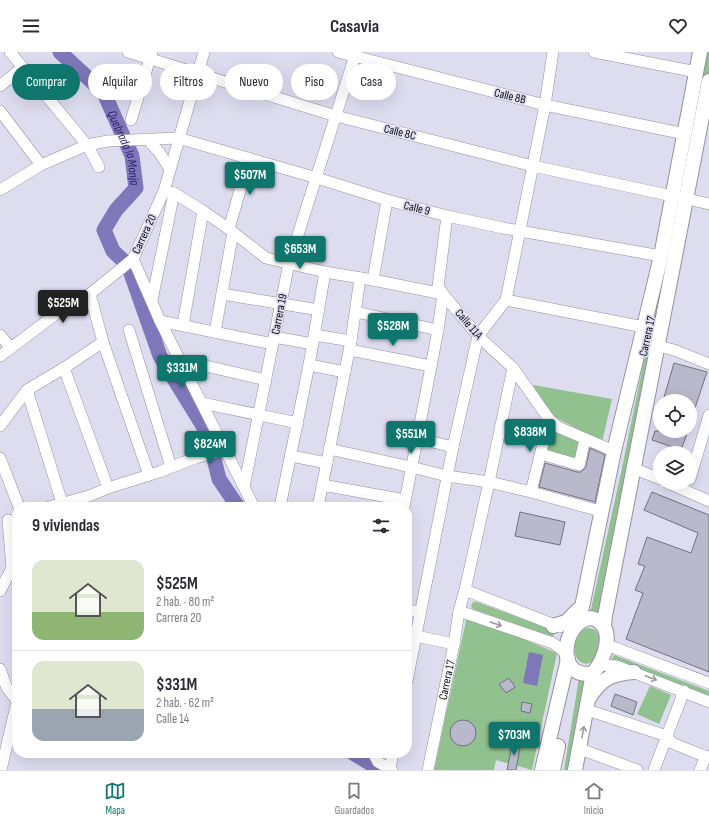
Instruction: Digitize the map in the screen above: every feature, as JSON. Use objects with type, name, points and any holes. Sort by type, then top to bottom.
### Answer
[{"type":"main road","points":[[553,770],[569,660],[569,638],[579,621],[600,512],[612,481],[614,451],[675,197],[700,52]]},
{"type":"main road","name":"Carrera 17","points":[[579,621],[612,481],[675,197],[704,52]]},
{"type":"main road","name":"Carrera 17","points":[[635,469],[709,81]]},
{"type":"main road","name":"Carrera 17","points":[[606,636],[606,608],[662,348],[709,116]]},
{"type":"main road","points":[[553,626],[566,622],[595,619],[598,621],[606,636],[605,655],[596,669],[575,770]]},
{"type":"main road","points":[[569,660],[581,674],[596,669]]},
{"type":"main road","points":[[542,770],[569,660]]},
{"type":"main road","points":[[588,705],[596,688],[605,679],[621,673],[634,672]]},
{"type":"street","points":[[10,52],[20,64]]},
{"type":"street","name":"Calle 8C","points":[[128,52],[151,56],[173,64]]},
{"type":"street","name":"Carrera 20","points":[[200,64],[204,52]]},
{"type":"street","name":"Calle 8B","points":[[338,52],[355,54],[545,105],[685,134]]},
{"type":"street","points":[[412,656],[447,476],[478,336],[506,300],[545,105],[553,52]]},
{"type":"street","points":[[594,52],[697,72]]},
{"type":"street","name":"Carrera 19","points":[[244,487],[289,263],[355,54]]},
{"type":"street","points":[[131,120],[151,56]]},
{"type":"street","points":[[0,86],[12,76]]},
{"type":"street","name":"Calle 8C","points":[[217,79],[336,116],[533,166],[675,197]]},
{"type":"street","points":[[50,100],[87,145],[98,167]]},
{"type":"street","name":"Carrera 20","points":[[0,356],[56,314],[90,294],[130,261],[169,192],[170,169],[189,100]]},
{"type":"street","points":[[0,111],[4,123],[41,165]]},
{"type":"street","name":"Calle 9","points":[[0,190],[41,165],[87,145],[108,141],[178,138],[387,200],[447,216],[661,256]]},
{"type":"street","points":[[144,139],[163,158],[170,169]]},
{"type":"street","points":[[215,332],[231,230],[249,158]]},
{"type":"street","points":[[152,300],[169,192],[231,230],[266,258],[325,272],[443,294]]},
{"type":"street","points":[[373,280],[387,200]]},
{"type":"street","points":[[692,200],[709,204]]},
{"type":"street","points":[[183,325],[203,212]]},
{"type":"street","points":[[404,502],[438,330],[443,294],[438,287],[447,216]]},
{"type":"street","points":[[130,261],[152,300],[160,321],[202,403],[222,450],[252,502]]},
{"type":"street","points":[[281,502],[298,423],[325,272]]},
{"type":"street","points":[[319,502],[350,345],[360,278]]},
{"type":"street","points":[[90,294],[103,342],[149,475]]},
{"type":"street","points":[[222,294],[319,310]]},
{"type":"street","name":"Calle 11A","points":[[443,294],[478,336],[512,368],[549,419],[558,426],[614,451]]},
{"type":"street","points":[[506,300],[644,327]]},
{"type":"street","points":[[356,312],[438,330]]},
{"type":"street","points":[[160,321],[215,332],[274,340],[314,339],[350,345],[431,366]]},
{"type":"street","points":[[129,330],[171,467]]},
{"type":"street","points":[[0,334],[11,348]]},
{"type":"street","points":[[0,426],[27,390],[103,342]]},
{"type":"street","points":[[662,348],[674,350],[709,364]]},
{"type":"street","points":[[180,360],[266,380]]},
{"type":"street","points":[[309,365],[345,372]]},
{"type":"street","points":[[64,368],[108,488]]},
{"type":"street","name":"Carrera 17","points":[[428,770],[454,644],[459,611],[489,482],[512,368]]},
{"type":"street","points":[[27,390],[62,502]]},
{"type":"street","points":[[202,403],[298,423]]},
{"type":"street","points":[[697,455],[709,415]]},
{"type":"street","points":[[531,492],[549,419]]},
{"type":"street","points":[[417,438],[453,447]]},
{"type":"street","points":[[541,454],[579,464],[585,439]]},
{"type":"street","points":[[329,449],[447,476],[489,482],[531,492],[600,512]]},
{"type":"street","points":[[66,502],[88,496],[222,450]]},
{"type":"street","points":[[291,456],[327,463]]},
{"type":"street","points":[[0,458],[17,502]]},
{"type":"street","points":[[635,469],[653,476]]},
{"type":"street","points":[[322,485],[395,502]]},
{"type":"street","points":[[692,490],[709,501]]},
{"type":"street","points":[[87,502],[88,496]]},
{"type":"street","points":[[0,591],[12,568],[8,519]]},
{"type":"street","points":[[465,590],[553,626],[579,621]]},
{"type":"street","points":[[412,611],[420,612]]},
{"type":"street","points":[[459,611],[553,643],[569,660]]},
{"type":"street","points":[[416,636],[454,644]]},
{"type":"street","points":[[606,636],[709,684]]},
{"type":"street","points":[[596,669],[617,666],[709,702]]},
{"type":"street","points":[[0,669],[7,688],[12,695]]},
{"type":"street","points":[[654,770],[684,691]]},
{"type":"street","points":[[588,705],[667,736],[672,743],[707,757],[700,770]]},
{"type":"street","points":[[1,770],[12,723]]},
{"type":"street","points":[[580,749],[637,770]]},
{"type":"street","points":[[376,758],[378,762],[391,769],[392,758]]},
{"type":"green space","points":[[707,52],[709,52],[709,75],[602,617],[590,614],[622,468]]},
{"type":"green space","points":[[533,385],[612,399],[602,442],[551,415]]},
{"type":"green space","points":[[551,426],[581,441],[577,460],[545,452]]},
{"type":"green space","points":[[473,602],[477,602],[555,631],[552,639],[473,609],[471,606]]},
{"type":"green space","points":[[467,616],[557,653],[532,770],[496,760],[494,770],[434,770]]},
{"type":"green space","points":[[587,628],[594,630],[599,634],[600,641],[597,656],[587,664],[577,659],[575,654],[575,644],[583,630]]},
{"type":"green space","points":[[614,655],[709,691],[709,698],[611,661]]},
{"type":"green space","points":[[579,678],[586,680],[569,770],[564,770]]},
{"type":"green space","points":[[650,686],[671,695],[659,724],[637,714]]},
{"type":"shaded area","points":[[529,652],[543,655],[537,686],[523,683]]},
{"type":"building","points":[[674,363],[707,372],[697,402],[697,394],[665,394]]},
{"type":"building","points":[[653,437],[685,438],[682,446],[669,446],[652,440]]},
{"type":"building","points":[[590,448],[605,455],[595,502],[539,487],[545,463],[581,472],[586,467]]},
{"type":"building","points":[[652,492],[709,515],[709,672],[626,639],[643,593],[635,590],[645,566],[638,564],[647,537],[691,553],[698,533],[644,510]]},
{"type":"building","points":[[520,512],[565,522],[560,545],[515,536]]},
{"type":"building","points":[[509,678],[515,687],[506,693],[499,684]]},
{"type":"building","points":[[615,694],[637,702],[633,715],[611,706]]},
{"type":"building","points":[[522,702],[532,704],[530,713],[521,711]]},
{"type":"building","points":[[463,720],[472,724],[476,733],[472,742],[463,746],[454,742],[450,733],[454,724]]},
{"type":"building","points":[[513,740],[521,742],[516,770],[507,770]]},
{"type":"waterway","name":"Quebrada la Monja","points":[[60,52],[104,93],[132,156],[136,188],[116,210],[104,230],[113,251],[128,265],[160,356],[208,434],[219,479],[235,502]]},
{"type":"waterway","name":"Quebrada la Monja","points":[[361,758],[381,770]]}]
